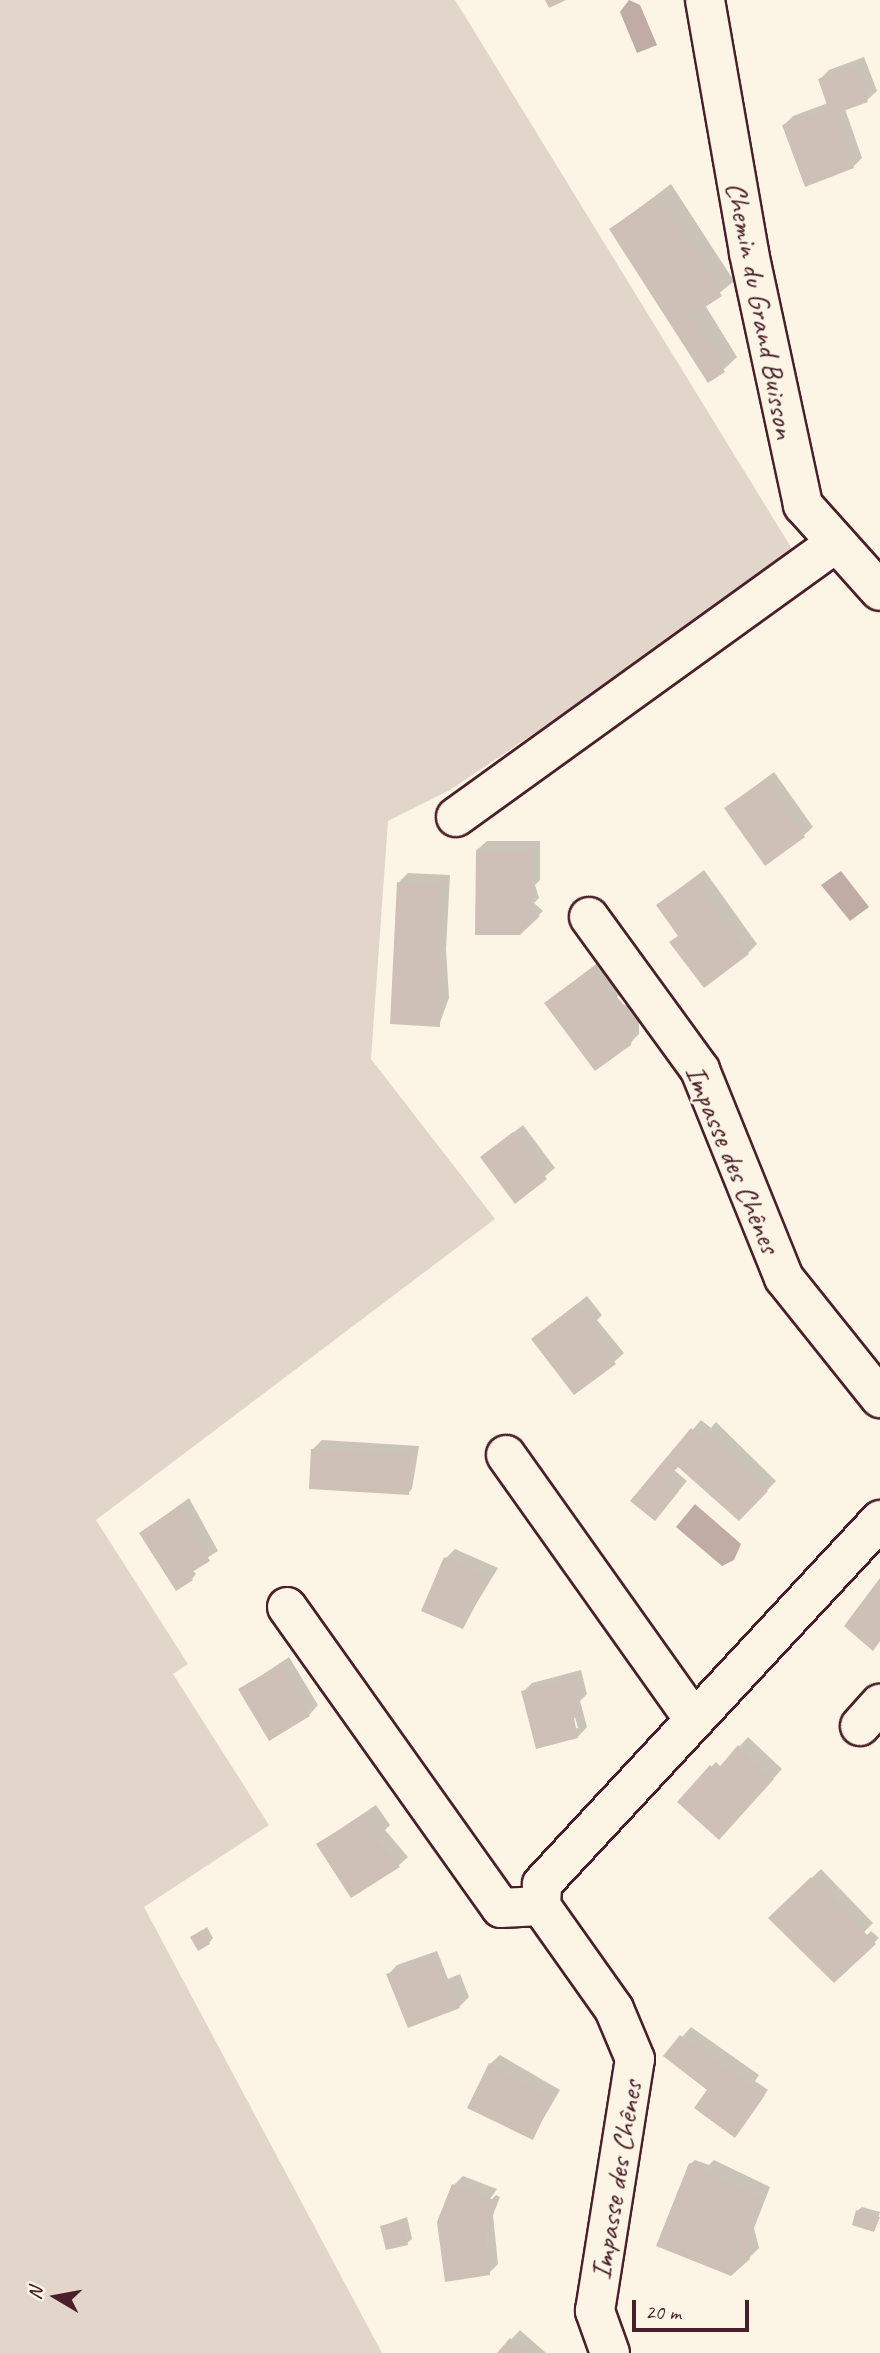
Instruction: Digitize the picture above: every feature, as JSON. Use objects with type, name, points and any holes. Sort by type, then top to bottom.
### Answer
[{"type":"street","name":"Chemin du Grand Buisson","points":[[705,0],[727,141],[787,445],[803,505],[880,591]]},
{"type":"street","points":[[456,817],[836,543]]},
{"type":"street","name":"Impasse des Chênes","points":[[589,917],[700,1070],[783,1278],[880,1398]]},
{"type":"street","points":[[506,1455],[694,1720]]},
{"type":"street","points":[[287,1607],[501,1908],[541,1906],[542,1884],[880,1520]]},
{"type":"street","name":"Impasse des Chênes","points":[[541,1906],[614,2009],[635,2059],[595,2311],[610,2353]]},
{"type":"shaded area","points":[[0,0],[455,0],[797,557],[450,790],[388,821],[371,1059],[495,1219],[96,1520],[188,1664],[173,1674],[269,1825],[144,1907],[382,2353],[0,2353]]},
{"type":"shaded area","points":[[629,0],[640,5],[657,45],[637,53],[620,12]]},
{"type":"shaded area","points":[[841,871],[869,907],[850,921],[821,885]]},
{"type":"shaded area","points":[[695,1504],[741,1544],[734,1560],[722,1566],[676,1527]]},
{"type":"building","points":[[545,0],[566,0],[549,8]]},
{"type":"building","points":[[855,65],[868,102],[835,114],[854,168],[805,187],[782,125],[828,108],[818,79]]},
{"type":"building","points":[[657,196],[722,296],[690,317],[725,372],[708,383],[609,229]]},
{"type":"building","points":[[764,780],[805,837],[765,866],[724,808]]},
{"type":"building","points":[[476,850],[532,850],[531,908],[540,916],[520,935],[475,935]]},
{"type":"building","points":[[694,878],[749,954],[704,988],[669,942],[678,936],[656,905]]},
{"type":"building","points":[[397,882],[441,884],[440,1027],[390,1024]]},
{"type":"building","points":[[590,969],[624,1015],[636,1017],[631,1045],[595,1071],[544,1003]]},
{"type":"building","points":[[513,1132],[547,1179],[515,1204],[480,1157]]},
{"type":"building","points":[[577,1304],[594,1325],[589,1330],[616,1364],[574,1395],[531,1339]]},
{"type":"building","points":[[691,1428],[700,1436],[706,1430],[768,1491],[739,1521],[678,1467],[666,1480],[679,1491],[655,1521],[630,1501]]},
{"type":"building","points":[[311,1449],[410,1454],[409,1495],[309,1489]]},
{"type":"building","points":[[179,1506],[210,1561],[189,1574],[193,1580],[176,1591],[139,1533]]},
{"type":"building","points":[[444,1557],[490,1577],[463,1629],[421,1611]]},
{"type":"building","points":[[880,1578],[880,1641],[873,1651],[844,1626]]},
{"type":"building","points":[[279,1665],[310,1716],[269,1741],[238,1689]]},
{"type":"building","points":[[572,1678],[582,1716],[574,1718],[578,1738],[536,1749],[521,1691]]},
{"type":"building","points":[[738,1745],[774,1779],[719,1840],[677,1802],[710,1765],[716,1771]]},
{"type":"building","points":[[366,1813],[381,1836],[376,1839],[400,1867],[351,1898],[316,1844]]},
{"type":"building","points":[[811,1877],[876,1944],[834,1983],[768,1918]]},
{"type":"building","points":[[202,1930],[210,1944],[198,1951],[190,1937]]},
{"type":"building","points":[[434,1956],[460,2008],[408,2028],[386,1974]]},
{"type":"building","points":[[680,2035],[765,2095],[735,2138],[694,2108],[707,2090],[663,2056]]},
{"type":"building","points":[[489,2063],[552,2099],[533,2140],[467,2108]]},
{"type":"building","points":[[689,2163],[762,2197],[746,2238],[750,2259],[731,2276],[656,2246]]},
{"type":"building","points":[[452,2184],[497,2201],[485,2231],[490,2275],[445,2282],[437,2222]]},
{"type":"building","points":[[856,2210],[880,2217],[874,2232],[852,2225]]},
{"type":"building","points":[[403,2220],[408,2245],[386,2250],[380,2226]]},
{"type":"building","points":[[510,2338],[527,2353],[497,2353]]}]
